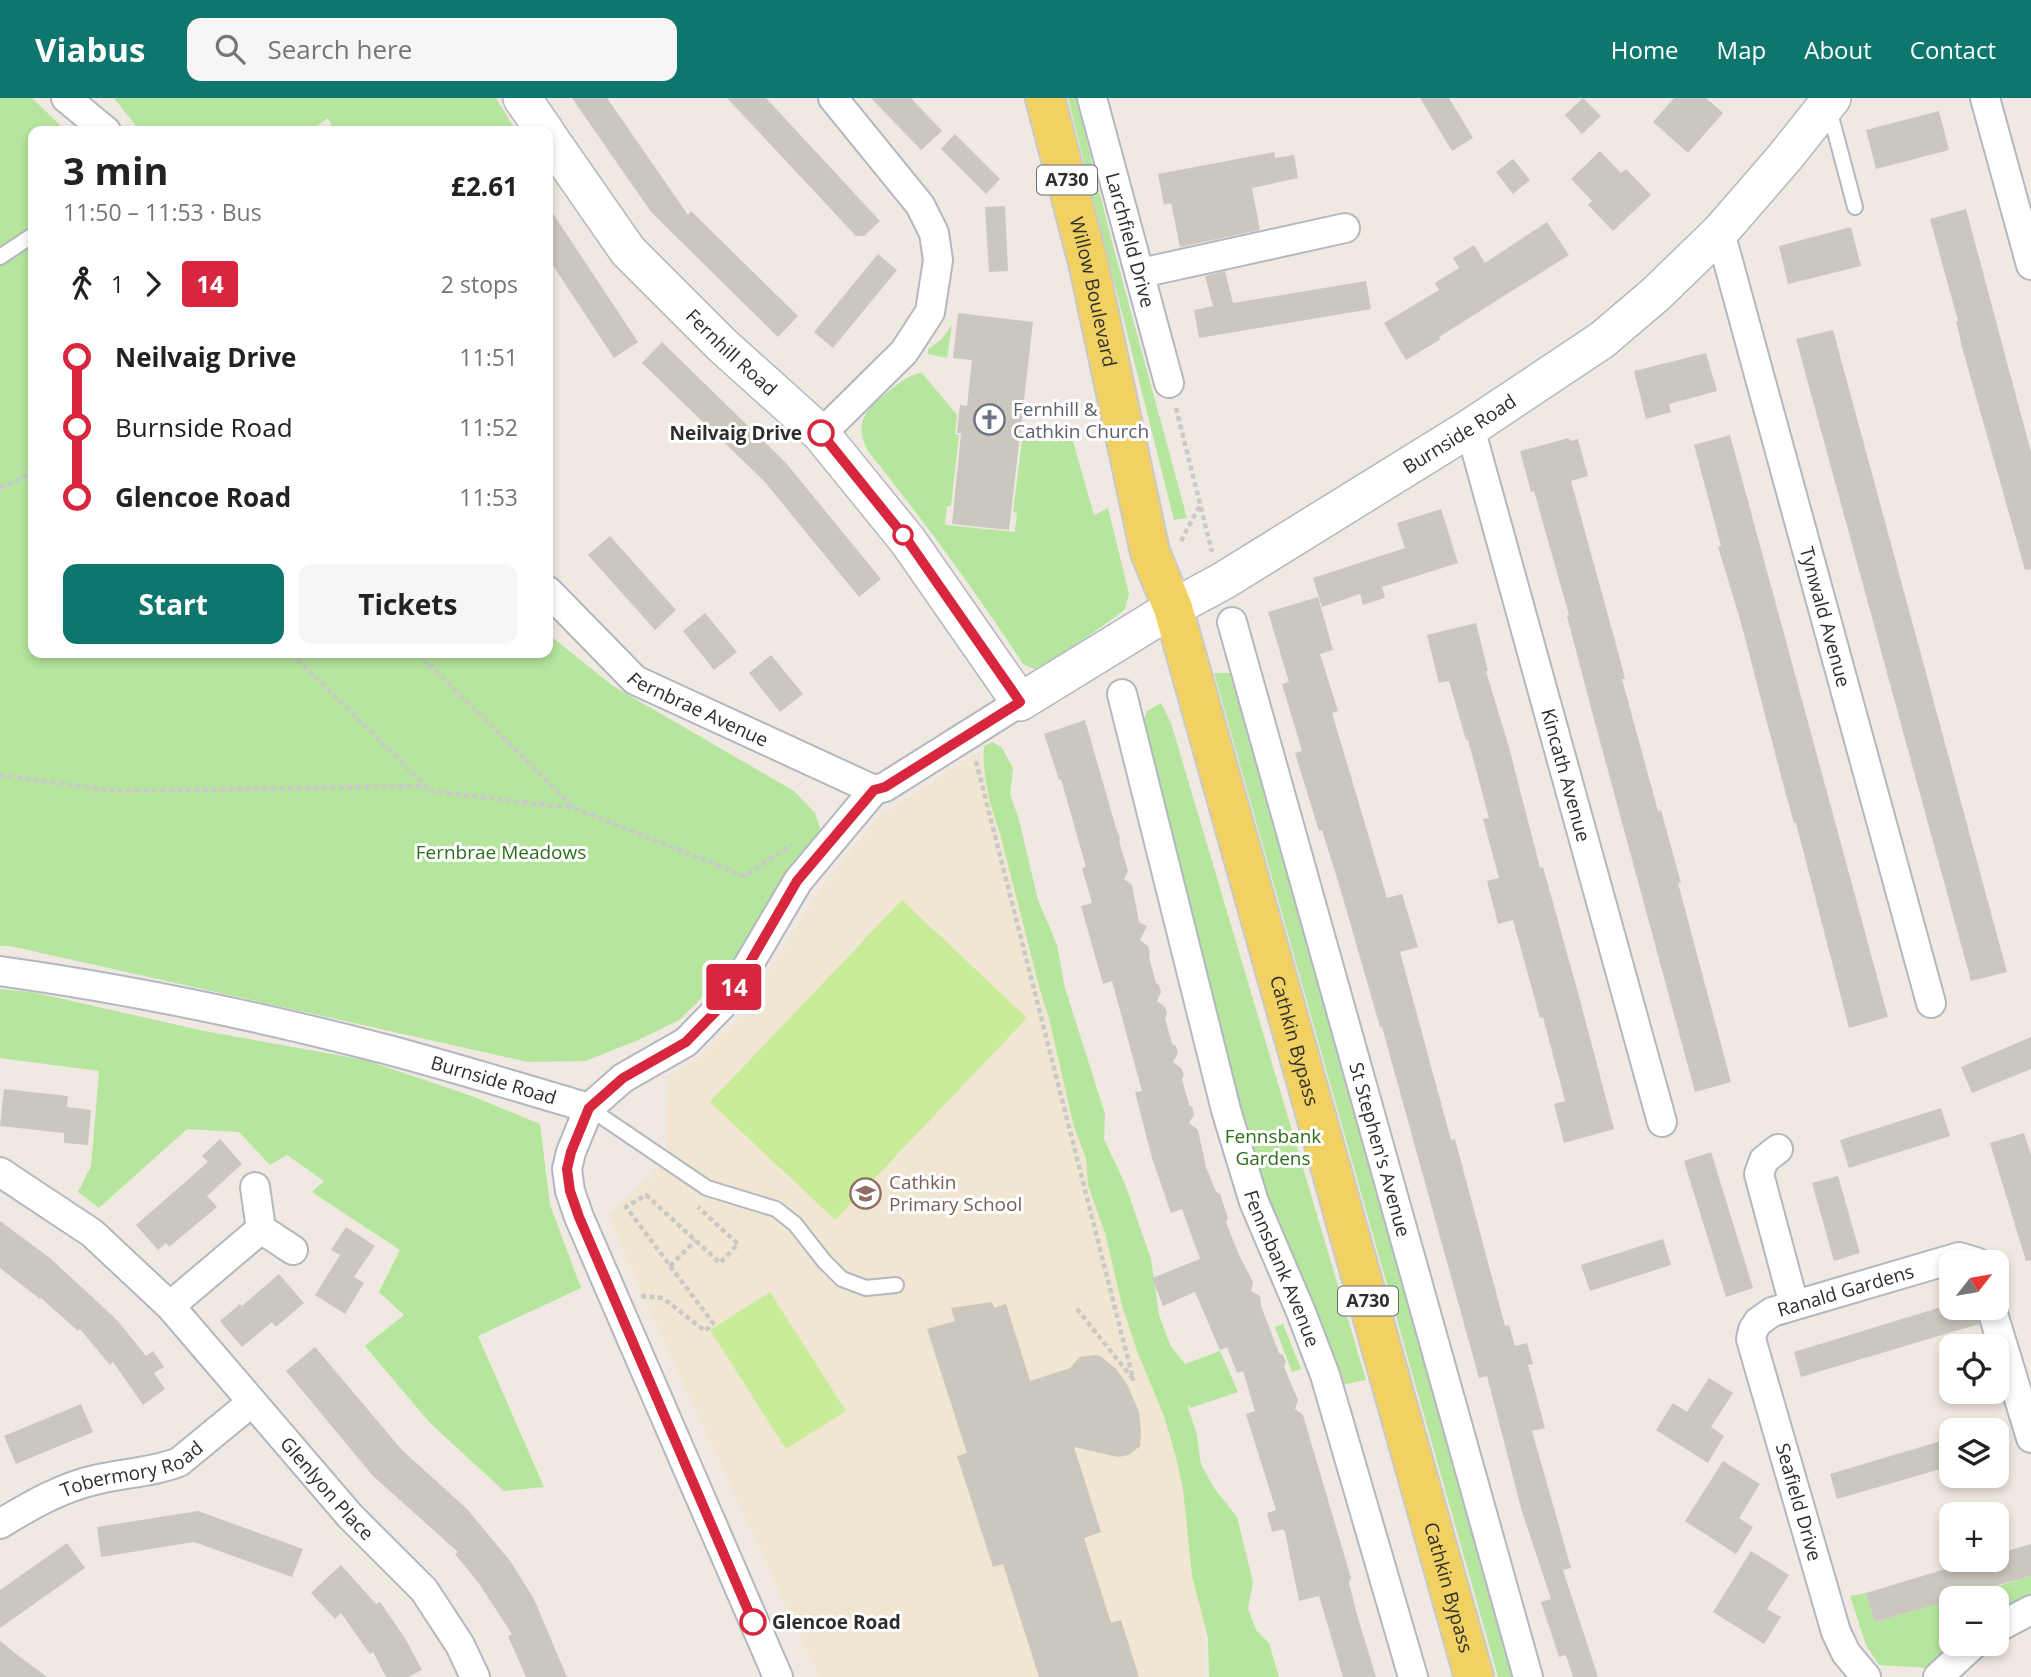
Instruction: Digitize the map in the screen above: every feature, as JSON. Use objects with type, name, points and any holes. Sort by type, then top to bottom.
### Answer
[{"type":"main road","name":"Willow Boulevard","points":[[1045,98],[1088,262],[1150,552],[1173,608]]},
{"type":"main road","name":"Cathkin Bypass","points":[[1173,608],[1474,1677]]},
{"type":"street","points":[[522,98],[541,126]]},
{"type":"street","points":[[821,433],[911,342],[930,312],[938,260],[934,233],[920,205],[832,98]]},
{"type":"street","name":"Larchfield Drive","points":[[1092,98],[1169,383]]},
{"type":"street","points":[[1986,98],[2031,265]]},
{"type":"street","name":"Burnside Road","points":[[0,971],[78,982],[197,1005],[385,1049],[589,1108],[623,1078],[686,1042],[722,1005],[797,881],[874,790],[885,787],[1173,608],[1223,581],[1470,428],[1602,340],[1656,294],[1720,232],[1830,101]]},
{"type":"street","points":[[82,103],[102,126]]},
{"type":"street","name":"Fernhill Road","points":[[553,143],[628,251],[722,345],[821,433],[908,541],[1020,702]]},
{"type":"street","points":[[1140,273],[1345,228]]},
{"type":"street","name":"Tynwald Avenue","points":[[1720,232],[1931,1003]]},
{"type":"street","name":"Kincath Avenue","points":[[1470,428],[1662,1122]]},
{"type":"street","name":"Fernbrae Avenue","points":[[553,596],[635,680],[874,790]]},
{"type":"street","name":"St Stephen's Avenue","points":[[1232,622],[1528,1677]]},
{"type":"street","name":"Fennsbank Avenue","points":[[1122,694],[1226,1110],[1254,1202],[1325,1374],[1413,1677]]},
{"type":"street","points":[[589,1108],[567,1169],[574,1204],[778,1677]]},
{"type":"street","points":[[1777,1149],[1763,1160],[1759,1174],[1794,1305]]},
{"type":"street","name":"Glenlyon Place","points":[[0,1172],[92,1233],[170,1306],[350,1516],[424,1590],[460,1645],[475,1677]]},
{"type":"street","points":[[256,1187],[261,1229],[293,1250]]},
{"type":"street","points":[[170,1306],[261,1229]]},
{"type":"street","name":"Ranald Gardens","points":[[1758,1322],[1772,1312],[1939,1263]]},
{"type":"street","points":[[1995,1320],[2031,1438]]},
{"type":"street","name":"Seafield Drive","points":[[1758,1322],[1751,1339],[1836,1632],[1846,1653],[1866,1677]]},
{"type":"street","name":"Tobermory Road","points":[[0,1524],[38,1500],[95,1479],[166,1467],[179,1462],[252,1402]]},
{"type":"street","points":[[2009,1622],[2031,1610]]},
{"type":"street","points":[[1938,1677],[1961,1656]]},
{"type":"lane","points":[[1830,101],[1855,207]]},
{"type":"lane","points":[[0,257],[28,238]]},
{"type":"lane","points":[[589,1108],[707,1188],[776,1209],[795,1224],[842,1279],[866,1288],[896,1284]]},
{"type":"path","points":[[1169,383],[1212,553],[1223,581]]},
{"type":"path","points":[[0,488],[28,474]]},
{"type":"path","points":[[296,658],[430,791],[574,808],[744,876],[798,841]]},
{"type":"path","points":[[422,658],[574,808]]},
{"type":"path","points":[[974,755],[1133,1379],[1077,1309]]},
{"type":"path","points":[[0,775],[116,791],[426,786]]},
{"type":"path","points":[[634,1299],[643,1296],[663,1298],[705,1331],[713,1323],[626,1207],[646,1195],[720,1262],[738,1244],[697,1207],[707,1188]]},
{"type":"path","points":[[670,1266],[696,1240]]},
{"type":"shaded area","name":"Cathkin Primary School","points":[[991,748],[1169,1418],[1205,1591],[1204,1677],[819,1677],[643,1296],[609,1215],[655,1171],[667,1148],[668,1076],[698,1059],[734,1024],[820,890],[877,818],[974,755]]},
{"type":"green space","name":"Fernbrae Meadows","points":[[0,98],[32,98],[61,126],[28,126],[28,658],[553,658],[553,638],[613,686],[794,791],[815,813],[821,832],[741,960],[679,1020],[585,1061],[528,1062],[10,946],[0,946]]},
{"type":"green space","points":[[114,98],[496,98],[513,126],[332,126],[328,118],[317,126],[136,126]]},
{"type":"green space","points":[[1068,98],[1076,98],[1187,518],[1174,520]]},
{"type":"green space","points":[[952,325],[947,358],[928,354],[928,349],[941,340]]},
{"type":"green space","points":[[922,373],[957,415],[955,434],[959,435],[951,506],[947,506],[945,525],[1015,532],[1017,513],[1013,512],[1022,440],[1073,441],[1094,515],[1108,508],[1129,594],[1125,609],[1047,665],[1034,669],[1023,664],[948,556],[868,451],[862,424],[868,410],[904,380]]},
{"type":"green space","points":[[1214,673],[1230,673],[1513,1677],[1498,1677]]},
{"type":"green space","name":"Fennsbank Gardens","points":[[1161,703],[1171,723],[1366,1380],[1341,1385],[1250,1154],[1143,724],[1147,711]]},
{"type":"green space","points":[[993,742],[1002,748],[1013,768],[1010,794],[1038,900],[1057,945],[1065,988],[1105,1114],[1104,1139],[1125,1184],[1151,1259],[1159,1315],[1170,1345],[1185,1364],[1220,1351],[1238,1392],[1190,1408],[1189,1404],[1188,1408],[1196,1431],[1201,1464],[1214,1488],[1237,1517],[1253,1582],[1248,1608],[1256,1630],[1269,1643],[1279,1677],[1209,1677],[1208,1638],[1192,1576],[1183,1489],[1176,1457],[1164,1416],[1137,1351],[1122,1305],[1105,1233],[1088,1185],[1086,1158],[1074,1127],[1049,1018],[988,791],[984,746]]},
{"type":"green space","points":[[902,900],[1027,1018],[835,1220],[710,1102]]},
{"type":"green space","points":[[0,989],[32,992],[204,1031],[365,1060],[472,1096],[540,1124],[550,1205],[581,1288],[478,1336],[544,1487],[504,1491],[430,1423],[365,1346],[404,1315],[379,1292],[400,1250],[312,1192],[324,1181],[287,1155],[270,1165],[239,1132],[187,1129],[99,1208],[78,1192],[91,1166],[99,1071],[0,1058]]},
{"type":"green space","points":[[770,1292],[846,1411],[786,1449],[710,1330]]},
{"type":"green space","points":[[1283,1324],[1301,1369],[1292,1372],[1275,1327]]},
{"type":"green space","points":[[2031,1576],[2031,1597],[2009,1607],[2009,1586],[1998,1586]]},
{"type":"green space","points":[[1866,1593],[1875,1622],[1939,1603],[1941,1656],[1927,1668],[1879,1665],[1866,1645],[1850,1596]]},
{"type":"building","points":[[572,98],[607,98],[688,215],[691,211],[798,316],[778,337],[651,212]]},
{"type":"building","points":[[727,98],[766,98],[880,221],[864,236],[856,236]]},
{"type":"building","points":[[871,98],[911,98],[942,131],[921,150]]},
{"type":"building","points":[[1420,98],[1449,98],[1473,138],[1452,151]]},
{"type":"building","points":[[1583,98],[1601,116],[1582,134],[1565,115]]},
{"type":"building","points":[[1674,98],[1706,98],[1723,113],[1688,153],[1653,122]]},
{"type":"building","points":[[1939,111],[1949,150],[1876,169],[1866,130]]},
{"type":"building","points":[[955,134],[1000,179],[986,194],[941,149]]},
{"type":"building","points":[[1600,151],[1621,173],[1626,169],[1651,195],[1613,231],[1588,205],[1592,201],[1571,179]]},
{"type":"building","points":[[1274,152],[1275,158],[1294,155],[1298,178],[1252,188],[1260,230],[1180,247],[1171,203],[1164,205],[1158,174]]},
{"type":"building","points":[[1513,159],[1530,180],[1513,194],[1496,172]]},
{"type":"building","points":[[1005,206],[1008,271],[989,272],[985,207]]},
{"type":"building","points":[[1966,209],[2031,452],[2031,569],[2025,570],[1962,347],[1958,321],[1930,219]]},
{"type":"building","points":[[553,214],[638,342],[614,358],[553,266]]},
{"type":"building","points":[[1547,222],[1569,255],[1406,360],[1384,323],[1439,290],[1435,283],[1459,268],[1453,258],[1474,245],[1485,263]]},
{"type":"building","points":[[1851,227],[1861,266],[1788,284],[1779,246]]},
{"type":"building","points":[[878,254],[897,270],[833,348],[814,332]]},
{"type":"building","points":[[1225,271],[1233,303],[1366,281],[1371,309],[1199,338],[1194,310],[1213,306],[1205,276]]},
{"type":"building","name":"Fernhill & Cathkin Church","points":[[958,313],[1033,322],[1009,530],[952,524],[961,433],[957,433],[960,405],[967,406],[972,360],[953,358]]},
{"type":"building","points":[[1833,330],[2007,972],[1971,981],[1796,339]]},
{"type":"building","points":[[662,342],[786,463],[881,579],[859,597],[764,481],[642,363]]},
{"type":"building","points":[[1706,353],[1717,391],[1669,404],[1671,412],[1646,419],[1634,371]]},
{"type":"building","points":[[1730,435],[1888,1017],[1849,1028],[1796,823],[1718,547],[1721,546],[1694,445]]},
{"type":"building","points":[[1569,438],[1570,441],[1578,439],[1588,476],[1571,481],[1658,811],[1661,810],[1681,883],[1678,883],[1731,1082],[1695,1092],[1591,708],[1567,616],[1569,615],[1520,451]]},
{"type":"building","points":[[1441,509],[1458,563],[1382,587],[1385,598],[1363,605],[1360,594],[1322,607],[1313,578],[1405,548],[1397,523]]},
{"type":"building","points":[[610,536],[676,610],[655,630],[588,555]]},
{"type":"building","points":[[1318,597],[1333,650],[1320,654],[1338,711],[1332,713],[1387,898],[1402,894],[1418,947],[1400,952],[1451,1140],[1455,1139],[1505,1326],[1509,1325],[1515,1346],[1527,1343],[1533,1364],[1528,1365],[1545,1428],[1532,1431],[1571,1568],[1563,1570],[1598,1677],[1573,1677],[1566,1655],[1559,1657],[1541,1602],[1551,1599],[1521,1508],[1487,1376],[1479,1378],[1382,1027],[1322,830],[1319,831],[1295,753],[1302,751],[1282,684],[1289,682],[1268,612]]},
{"type":"building","points":[[705,613],[737,652],[714,670],[683,631]]},
{"type":"building","points":[[1476,623],[1486,671],[1540,868],[1543,867],[1614,1129],[1564,1143],[1554,1104],[1565,1101],[1543,1017],[1540,1018],[1513,920],[1498,924],[1487,881],[1499,878],[1483,819],[1489,818],[1449,681],[1439,683],[1427,635]]},
{"type":"building","points":[[771,655],[803,694],[780,712],[749,673]]},
{"type":"building","points":[[1085,720],[1120,838],[1128,871],[1124,879],[1132,885],[1139,922],[1147,926],[1140,940],[1148,946],[1156,983],[1161,992],[1157,1001],[1165,1007],[1172,1044],[1176,1046],[1178,1053],[1173,1062],[1181,1068],[1184,1075],[1182,1079],[1194,1115],[1189,1123],[1198,1130],[1206,1167],[1216,1192],[1220,1194],[1228,1218],[1226,1222],[1239,1255],[1253,1282],[1251,1291],[1260,1296],[1261,1306],[1279,1353],[1286,1362],[1284,1366],[1298,1400],[1295,1409],[1303,1415],[1351,1578],[1349,1583],[1376,1677],[1343,1677],[1319,1596],[1299,1601],[1285,1532],[1283,1529],[1272,1532],[1267,1513],[1276,1510],[1246,1414],[1255,1411],[1243,1371],[1237,1373],[1227,1347],[1220,1350],[1195,1292],[1163,1306],[1152,1278],[1200,1259],[1182,1209],[1171,1213],[1152,1158],[1135,1092],[1142,1091],[1112,981],[1103,984],[1081,906],[1092,903],[1082,868],[1086,867],[1061,779],[1059,780],[1044,734]]},
{"type":"building","points":[[2031,1037],[2031,1069],[1972,1093],[1961,1067]]},
{"type":"building","points":[[4,1089],[68,1096],[67,1107],[91,1110],[88,1145],[64,1143],[64,1133],[0,1126]]},
{"type":"building","points":[[1941,1108],[1950,1136],[1849,1168],[1840,1140]]},
{"type":"building","points":[[2024,1133],[2031,1155],[2031,1260],[2026,1261],[1990,1143]]},
{"type":"building","points":[[220,1139],[242,1164],[207,1196],[217,1207],[169,1247],[166,1243],[158,1250],[136,1225],[208,1162],[202,1156]]},
{"type":"building","points":[[1711,1152],[1753,1288],[1726,1297],[1684,1161]]},
{"type":"building","points":[[1838,1176],[1860,1253],[1834,1261],[1812,1183]]},
{"type":"building","points":[[0,1221],[50,1258],[117,1320],[146,1356],[153,1351],[164,1367],[154,1373],[165,1389],[143,1405],[113,1362],[110,1365],[80,1329],[78,1331],[41,1298],[0,1268]]},
{"type":"building","points":[[346,1227],[375,1246],[354,1277],[364,1283],[345,1314],[315,1295],[340,1255],[331,1250]]},
{"type":"building","points":[[1663,1239],[1671,1265],[1590,1291],[1581,1265]]},
{"type":"building","points":[[279,1274],[304,1303],[276,1327],[272,1322],[242,1347],[220,1321]]},
{"type":"building","points":[[992,1302],[994,1308],[1006,1304],[1030,1381],[1070,1368],[1080,1357],[1100,1356],[1116,1369],[1128,1386],[1139,1412],[1140,1446],[1129,1455],[1118,1457],[1074,1447],[1101,1532],[1084,1538],[1111,1623],[1121,1620],[1139,1677],[1039,1677],[1003,1564],[993,1567],[957,1456],[967,1453],[927,1329],[955,1321],[951,1308]]},
{"type":"building","points":[[1939,1308],[1939,1320],[1978,1320],[1979,1324],[1801,1377],[1794,1352]]},
{"type":"building","points":[[315,1347],[402,1450],[467,1509],[511,1562],[534,1599],[567,1677],[526,1677],[508,1636],[512,1634],[478,1582],[455,1554],[458,1552],[373,1476],[286,1371]]},
{"type":"building","points":[[1709,1378],[1733,1393],[1711,1427],[1724,1436],[1708,1463],[1656,1430],[1673,1403],[1687,1412]]},
{"type":"building","points":[[81,1404],[93,1432],[16,1464],[4,1436]]},
{"type":"building","points":[[1939,1442],[1939,1469],[1837,1499],[1830,1474]]},
{"type":"building","points":[[1723,1461],[1760,1484],[1739,1518],[1753,1527],[1736,1554],[1685,1521]]},
{"type":"building","points":[[198,1511],[303,1549],[292,1577],[194,1542],[101,1557],[97,1527]]},
{"type":"building","points":[[67,1543],[85,1568],[0,1628],[0,1590]]},
{"type":"building","points":[[2031,1544],[2031,1576],[1995,1586],[1939,1586],[1939,1603],[1875,1622],[1866,1593],[1939,1571],[2009,1572],[2009,1550]]},
{"type":"building","points":[[1751,1551],[1789,1575],[1767,1609],[1781,1617],[1764,1644],[1713,1612]]},
{"type":"building","points":[[341,1565],[376,1604],[380,1602],[405,1638],[422,1670],[408,1677],[386,1677],[373,1652],[370,1654],[341,1613],[335,1619],[311,1593]]},
{"type":"building","points":[[0,1641],[20,1657],[47,1677],[0,1677]]},
{"type":"bus line","name":"14","points":[[753,1622],[579,1217],[570,1191],[567,1169],[571,1152],[589,1108],[623,1078],[686,1042],[722,1005],[797,881],[874,790],[885,787],[940,754],[1020,702],[908,541],[821,433]]},
{"type":"place","name":"Fernhill & Cathkin Church","points":[[990,420]]},
{"type":"place","name":"Neilvaig Drive","points":[[821,433]]},
{"type":"place","name":"Cathkin Primary School","points":[[866,1193]]},
{"type":"place","name":"Glencoe Road","points":[[753,1622]]}]
